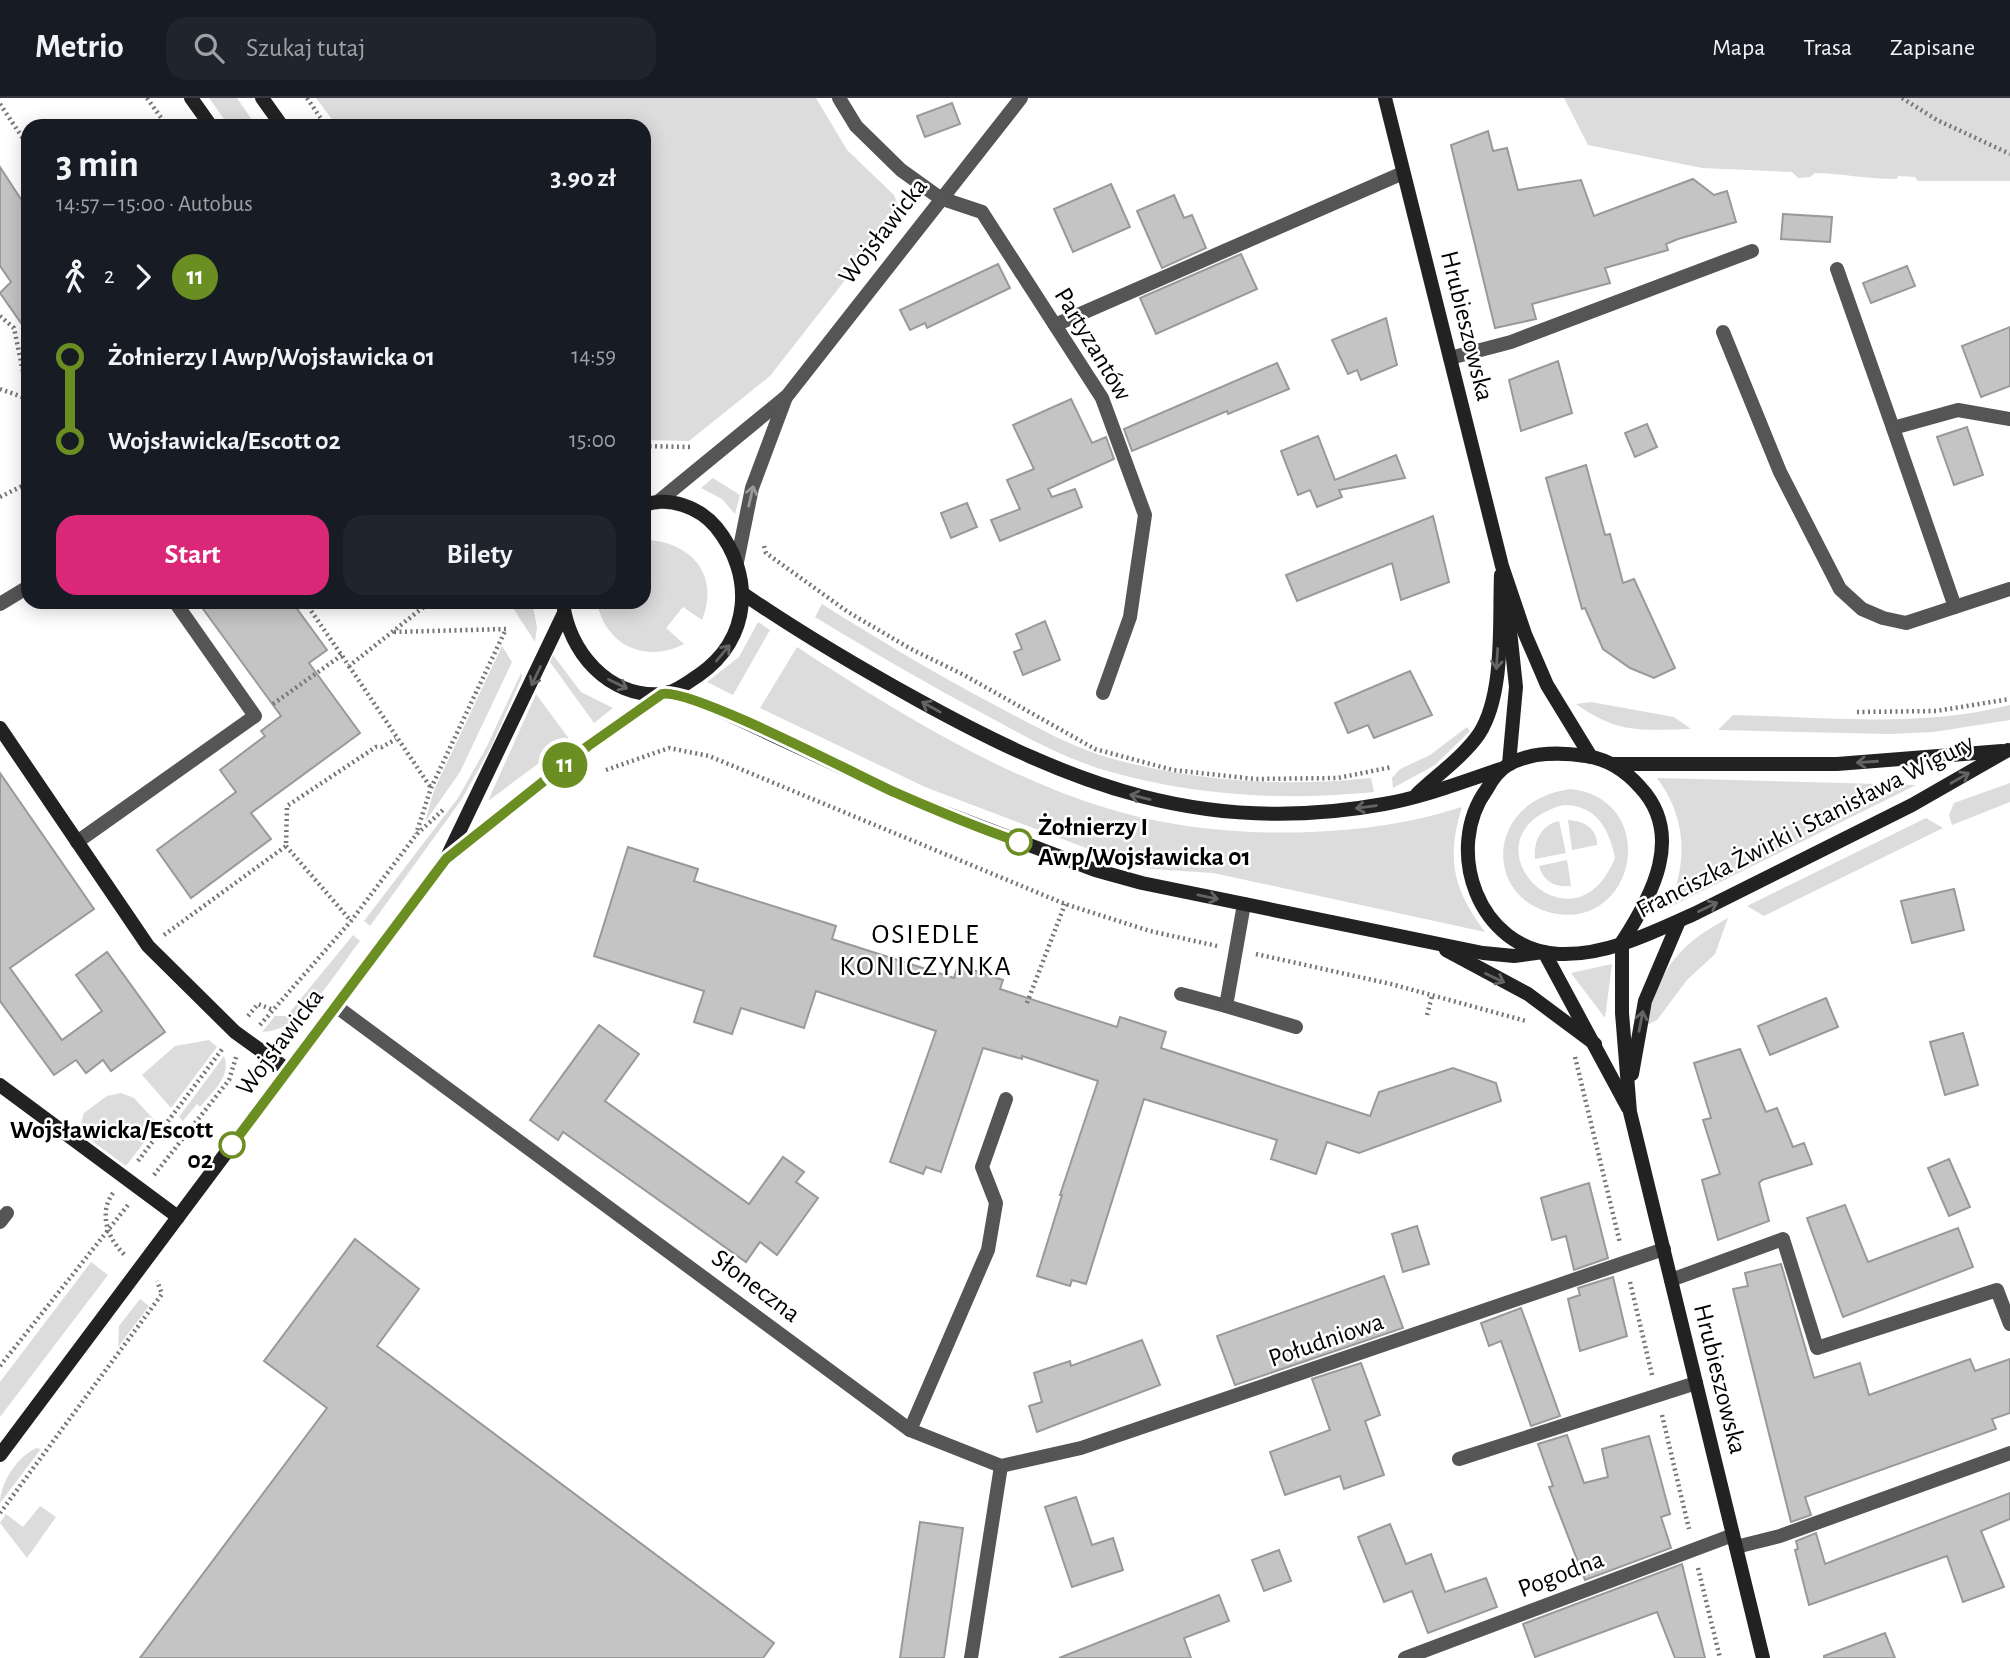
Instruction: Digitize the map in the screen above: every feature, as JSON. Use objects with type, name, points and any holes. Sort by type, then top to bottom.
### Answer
[{"type":"main road","points":[[191,98],[206,119]]},
{"type":"main road","points":[[262,98],[277,119]]},
{"type":"main road","name":"Hrubieszowska","points":[[1385,98],[1502,566]]},
{"type":"main road","points":[[651,502],[683,505],[703,515],[726,541],[737,562]]},
{"type":"main road","name":"Wojsławicka","points":[[446,859],[588,746],[666,693],[706,670],[727,650],[740,625],[743,612],[737,562]]},
{"type":"main road","points":[[1502,566],[1546,685],[1591,757]]},
{"type":"main road","points":[[1502,566],[1516,687],[1506,766],[1485,791],[1471,820],[1466,851],[1468,871],[1478,899],[1497,924],[1522,942],[1544,952],[1630,1112]]},
{"type":"main road","points":[[1413,797],[1463,753],[1479,733],[1490,709],[1495,688],[1502,566]]},
{"type":"main road","points":[[742,593],[839,657],[964,725],[1062,772],[1107,788],[1175,805],[1266,813],[1347,809],[1413,797],[1506,766],[1552,754],[1591,757],[1612,764],[1634,780],[1651,803],[1658,818],[1663,844],[1660,870],[1648,898],[1622,942],[1622,1013],[1630,1112]]},
{"type":"main road","points":[[564,609],[576,645],[599,673],[627,689],[666,693],[708,705],[943,813],[1072,862],[1142,883],[1436,944],[1514,956],[1544,952],[1578,953],[1622,942]]},
{"type":"main road","name":"Wojsławicka","points":[[0,1455],[446,859],[564,609]]},
{"type":"main road","points":[[0,728],[148,946],[235,1032],[288,1070]]},
{"type":"main road","name":"Franciszka Żwirki i Stanisława Wigury","points":[[1612,764],[1837,764],[2009,750]]},
{"type":"main road","name":"Franciszka Żwirki i Stanisława Wigury","points":[[1622,942],[1679,921],[1912,805],[2009,750]]},
{"type":"main road","points":[[1630,1089],[1645,1001],[1679,921]]},
{"type":"main road","points":[[1436,944],[1528,994],[1595,1044]]},
{"type":"main road","points":[[0,1085],[178,1217]]},
{"type":"main road","name":"Hrubieszowska","points":[[1630,1112],[1763,1658]]},
{"type":"street","name":"Partyzantów","points":[[839,98],[856,126],[880,152],[940,198],[982,212],[1102,398],[1145,515],[1129,617],[1103,693]]},
{"type":"street","name":"Wojsławicka","points":[[651,501],[787,396],[1021,98]]},
{"type":"street","points":[[1055,325],[1403,173]]},
{"type":"street","points":[[1450,358],[1511,342],[1752,251]]},
{"type":"street","points":[[1837,269],[1955,607]]},
{"type":"street","points":[[1723,332],[1780,472],[1840,589],[1862,609],[1883,618],[1906,623],[2010,589]]},
{"type":"street","name":"Wojsławicka","points":[[737,562],[752,488],[787,396]]},
{"type":"street","points":[[1893,428],[1958,410],[2010,419]]},
{"type":"street","points":[[0,604],[21,591]]},
{"type":"street","points":[[77,842],[255,716],[180,609]]},
{"type":"street","points":[[1226,1006],[1244,904]]},
{"type":"street","points":[[1181,994],[1296,1027]]},
{"type":"street","name":"Słoneczna","points":[[337,1007],[910,1430],[1001,1466]]},
{"type":"street","points":[[910,1430],[988,1250],[996,1203],[982,1167],[1006,1099]]},
{"type":"street","points":[[1671,1280],[1783,1239],[1817,1348],[1997,1290],[2010,1324]]},
{"type":"street","name":"Południowa","points":[[1001,1466],[1081,1448],[1664,1249]]},
{"type":"street","points":[[1459,1459],[1696,1383]]},
{"type":"street","name":"Pogodna","points":[[1405,1658],[1694,1550],[1734,1541],[1780,1536],[2010,1453]]},
{"type":"street","points":[[971,1658],[1001,1466]]},
{"type":"path","points":[[146,98],[162,119]]},
{"type":"path","points":[[307,98],[321,119]]},
{"type":"path","points":[[1902,98],[1937,120],[2010,153]]},
{"type":"path","points":[[0,104],[2,112],[21,137]]},
{"type":"path","points":[[0,316],[14,328],[21,363]]},
{"type":"path","points":[[0,389],[21,396]]},
{"type":"path","points":[[651,446],[690,447]]},
{"type":"path","points":[[0,497],[21,486]]},
{"type":"path","points":[[763,543],[766,553],[848,612],[1095,749],[1173,770],[1255,779],[1338,778],[1392,767]]},
{"type":"path","points":[[310,609],[431,789]]},
{"type":"path","points":[[349,666],[422,609]]},
{"type":"path","points":[[0,1366],[229,1080],[234,1060],[271,1009],[351,921],[416,835],[431,789],[506,629],[394,632]]},
{"type":"path","points":[[255,716],[342,655]]},
{"type":"path","points":[[1857,712],[1936,711],[2010,699]]},
{"type":"path","points":[[351,921],[286,846],[287,806],[376,747],[382,747],[396,739]]},
{"type":"path","points":[[606,770],[669,748],[709,756],[782,789],[1065,904],[1150,931],[1432,995],[1536,1025]]},
{"type":"path","points":[[163,935],[286,846]]},
{"type":"path","points":[[1027,1003],[1065,904]]},
{"type":"path","points":[[1427,1015],[1432,995]]},
{"type":"path","points":[[132,1169],[258,1004],[271,1009]]},
{"type":"path","points":[[1574,1054],[1720,1658]]},
{"type":"path","points":[[113,1192],[104,1210],[108,1229],[117,1248]]},
{"type":"path","points":[[0,1513],[162,1294],[157,1282]]},
{"type":"shaded area","points":[[209,98],[237,98],[251,119],[224,119]]},
{"type":"shaded area","points":[[316,98],[816,98],[847,150],[894,195],[900,210],[770,376],[689,441],[651,440],[651,119],[332,119]]},
{"type":"shaded area","points":[[1564,98],[2010,98],[2010,181],[1918,181],[1915,177],[1898,176],[1897,179],[1886,179],[1815,173],[1810,177],[1798,178],[1792,172],[1702,168],[1588,145]]},
{"type":"shaded area","points":[[713,478],[740,495],[735,514],[722,499],[701,488]]},
{"type":"shaded area","points":[[651,541],[678,548],[690,555],[705,577],[707,604],[702,620],[683,607],[666,628],[684,644],[669,650],[641,651],[629,647],[608,630],[599,609],[651,609]]},
{"type":"shaded area","points":[[822,604],[982,698],[1058,738],[1099,755],[1177,773],[1241,780],[1306,782],[1371,778],[1374,792],[1307,796],[1241,794],[1176,787],[1096,767],[1023,735],[859,644],[815,617]]},
{"type":"shaded area","points":[[514,609],[533,609],[537,627],[535,642]]},
{"type":"shaded area","points":[[758,622],[770,630],[733,695],[707,682],[739,657]]},
{"type":"shaded area","points":[[502,646],[512,662],[460,772],[425,822],[434,790]]},
{"type":"shaded area","points":[[797,647],[924,726],[1017,774],[1111,809],[1158,821],[1234,831],[1311,832],[1387,825],[1462,807],[1454,842],[1456,873],[1466,902],[1485,932],[1213,873],[1151,869],[1123,862],[925,787],[760,708]]},
{"type":"shaded area","points":[[553,655],[581,692],[613,708],[594,723],[550,662]]},
{"type":"shaded area","points":[[521,673],[522,677],[491,747],[462,799],[370,926],[364,921],[458,798],[487,746]]},
{"type":"shaded area","points":[[536,694],[570,740],[488,801]]},
{"type":"shaded area","points":[[1591,702],[1674,717],[1691,729],[1644,729],[1618,725],[1591,714],[1576,704]]},
{"type":"shaded area","points":[[2010,705],[2010,720],[1934,732],[1890,734],[1718,730],[1733,715],[1907,719],[1942,717]]},
{"type":"shaded area","points":[[1467,727],[1470,731],[1435,765],[1393,788],[1392,778],[1400,769],[1430,755]]},
{"type":"shaded area","points":[[1657,778],[1916,785],[1668,908],[1679,874],[1681,841],[1674,809]]},
{"type":"shaded area","points":[[2010,783],[2010,802],[1952,825],[1949,815],[1954,803]]},
{"type":"shaded area","points":[[1571,789],[1599,798],[1618,815],[1627,837],[1627,860],[1620,883],[1605,901],[1584,913],[1557,914],[1533,906],[1516,891],[1506,872],[1503,851],[1508,830],[1521,811],[1542,797]],"holes":[[[1563,805],[1584,809],[1599,820],[1609,837],[1615,858],[1596,887],[1574,898],[1551,896],[1532,882],[1521,863],[1520,841],[1532,820]]]},
{"type":"shaded area","points":[[1926,818],[1943,828],[1764,916],[1747,906]]},
{"type":"shaded area","points":[[1568,820],[1588,826],[1595,834],[1597,845],[1572,850]]},
{"type":"shaded area","points":[[1559,821],[1566,853],[1535,859],[1535,846],[1543,830]]},
{"type":"shaded area","points":[[1567,860],[1571,886],[1560,886],[1543,876],[1539,866]]},
{"type":"shaded area","points":[[1728,918],[1715,954],[1687,980],[1657,1020],[1647,1025],[1657,989],[1673,961],[1696,938]]},
{"type":"shaded area","points":[[353,935],[360,941],[330,983],[305,1011],[292,1022],[262,1032],[275,1016],[286,1016],[290,1012]]},
{"type":"shaded area","points":[[1612,964],[1605,1018],[1571,973]]},
{"type":"shaded area","points":[[209,1040],[217,1047],[171,1108],[142,1075],[175,1046]]},
{"type":"shaded area","points":[[224,1056],[225,1070],[220,1083],[200,1107],[197,1104],[183,1121],[179,1117]]},
{"type":"shaded area","points":[[121,1093],[134,1098],[158,1124],[126,1166],[92,1141],[81,1123],[84,1113],[107,1096]]},
{"type":"shaded area","points":[[91,1262],[108,1275],[0,1417],[0,1382]]},
{"type":"shaded area","points":[[140,1299],[149,1306],[118,1347],[119,1326]]},
{"type":"shaded area","points":[[36,1448],[41,1449],[0,1503],[3,1487],[11,1471],[22,1458]]},
{"type":"shaded area","points":[[40,1506],[56,1517],[27,1558],[0,1523],[6,1514],[23,1527]]},
{"type":"building","points":[[952,103],[960,124],[925,137],[917,116]]},
{"type":"building","points":[[1488,131],[1493,151],[1507,148],[1518,190],[1581,180],[1594,216],[1693,179],[1714,195],[1727,191],[1736,222],[1678,239],[1666,244],[1668,250],[1605,268],[1610,283],[1532,304],[1536,319],[1495,328],[1451,145]]},
{"type":"building","points":[[0,167],[21,199],[21,323],[0,293],[11,282],[0,266]]},
{"type":"building","points":[[1111,184],[1130,227],[1073,252],[1054,209]]},
{"type":"building","points":[[1174,195],[1184,218],[1192,215],[1206,248],[1162,268],[1137,211]]},
{"type":"building","points":[[1783,214],[1832,217],[1830,242],[1781,239]]},
{"type":"building","points":[[1241,254],[1257,289],[1156,334],[1140,298]]},
{"type":"building","points":[[998,264],[1010,288],[927,328],[925,323],[910,330],[900,310]]},
{"type":"building","points":[[1907,266],[1915,286],[1871,303],[1863,283]]},
{"type":"building","points":[[1386,318],[1397,365],[1361,380],[1357,370],[1348,374],[1332,340]]},
{"type":"building","points":[[2010,327],[2010,386],[1981,397],[1962,346]]},
{"type":"building","points":[[1558,361],[1572,413],[1521,431],[1509,380]]},
{"type":"building","points":[[1277,363],[1289,389],[1228,414],[1227,411],[1132,451],[1124,429]]},
{"type":"building","points":[[1071,399],[1092,443],[1106,437],[1114,459],[1048,489],[1052,497],[1075,489],[1082,507],[1000,541],[991,520],[1020,509],[1007,480],[1034,469],[1013,425]]},
{"type":"building","points":[[1647,424],[1657,447],[1635,457],[1625,433]]},
{"type":"building","points":[[1967,427],[1983,475],[1954,485],[1937,437]]},
{"type":"building","points":[[1318,436],[1335,480],[1396,455],[1405,478],[1339,490],[1342,497],[1317,507],[1310,490],[1298,495],[1281,451]]},
{"type":"building","points":[[1586,465],[1605,535],[1610,534],[1623,583],[1634,579],[1675,668],[1654,678],[1630,668],[1603,649],[1585,608],[1582,609],[1546,478]]},
{"type":"building","points":[[967,503],[977,527],[951,538],[941,513]]},
{"type":"building","points":[[1433,516],[1449,582],[1401,600],[1392,563],[1297,601],[1286,575]]},
{"type":"building","points":[[203,609],[297,609],[327,650],[309,663],[360,733],[251,813],[271,839],[191,898],[157,850],[236,792],[220,770],[265,736],[261,731],[281,716]]},
{"type":"building","points":[[1045,621],[1060,660],[1023,675],[1014,652],[1022,649],[1016,634]]},
{"type":"building","points":[[1410,671],[1432,715],[1374,738],[1368,725],[1348,733],[1335,703]]},
{"type":"building","points":[[0,773],[94,909],[10,968],[62,1040],[102,1011],[76,975],[107,952],[165,1032],[111,1071],[103,1060],[86,1073],[76,1060],[54,1075],[0,1001]]},
{"type":"building","points":[[628,847],[698,869],[694,881],[836,926],[832,939],[954,978],[958,965],[1003,980],[1000,989],[1117,1027],[1120,1017],[1166,1032],[1161,1048],[1370,1116],[1379,1092],[1453,1068],[1496,1083],[1501,1101],[1359,1153],[1327,1142],[1316,1174],[1271,1159],[1277,1140],[1144,1099],[1086,1284],[1072,1280],[1070,1286],[1037,1276],[1060,1195],[1098,1081],[1022,1056],[1022,1059],[983,1048],[941,1172],[926,1167],[923,1174],[890,1162],[936,1031],[816,991],[804,1028],[741,1008],[732,1034],[694,1022],[704,991],[594,956]]},
{"type":"building","points":[[1954,889],[1964,930],[1912,943],[1901,901]]},
{"type":"building","points":[[1826,998],[1838,1027],[1770,1055],[1758,1026]]},
{"type":"building","points":[[599,1025],[639,1054],[605,1101],[749,1204],[783,1157],[804,1172],[796,1182],[818,1198],[777,1255],[760,1242],[746,1262],[563,1132],[558,1140],[530,1120]]},
{"type":"building","points":[[1963,1033],[1978,1085],[1945,1095],[1930,1042]]},
{"type":"building","points":[[1740,1049],[1766,1112],[1777,1108],[1793,1147],[1804,1143],[1812,1164],[1762,1180],[1759,1183],[1769,1221],[1718,1240],[1702,1180],[1720,1174],[1703,1120],[1711,1118],[1694,1063]]},
{"type":"building","points":[[1949,1159],[1970,1207],[1949,1216],[1928,1168]]},
{"type":"building","points":[[1589,1183],[1608,1258],[1574,1270],[1566,1236],[1552,1240],[1541,1198]]},
{"type":"building","points":[[1845,1205],[1868,1262],[1958,1228],[1973,1267],[1843,1317],[1807,1218]]},
{"type":"building","points":[[1417,1226],[1429,1264],[1403,1272],[1392,1234]]},
{"type":"building","points":[[355,1239],[419,1289],[377,1346],[774,1643],[763,1658],[140,1658],[327,1408],[264,1361]]},
{"type":"building","points":[[1781,1264],[1814,1378],[1860,1363],[1869,1395],[1970,1359],[1975,1371],[2010,1359],[2010,1413],[1992,1419],[1996,1429],[1805,1497],[1811,1515],[1791,1522],[1733,1289],[1748,1286],[1745,1273]]},
{"type":"building","points":[[1384,1276],[1403,1328],[1235,1385],[1217,1336]]},
{"type":"building","points":[[1613,1277],[1627,1336],[1580,1351],[1568,1299],[1580,1295],[1578,1288]]},
{"type":"building","points":[[1521,1308],[1560,1416],[1531,1426],[1501,1341],[1489,1346],[1481,1323]]},
{"type":"building","points":[[1142,1340],[1160,1385],[1037,1432],[1029,1406],[1042,1402],[1034,1373],[1070,1361],[1071,1366]]},
{"type":"building","points":[[1361,1363],[1380,1415],[1365,1421],[1384,1475],[1344,1489],[1340,1476],[1285,1495],[1270,1452],[1330,1430],[1312,1379]]},
{"type":"building","points":[[1567,1435],[1584,1483],[1608,1477],[1602,1449],[1649,1436],[1670,1514],[1661,1517],[1671,1548],[1585,1580],[1549,1487],[1553,1486],[1538,1444]]},
{"type":"building","points":[[2010,1493],[2010,1519],[1981,1531],[2004,1587],[1963,1602],[1947,1556],[1809,1605],[1795,1550],[1798,1549],[1796,1541],[1816,1533],[1825,1564]]},
{"type":"building","points":[[1076,1497],[1092,1545],[1113,1538],[1123,1570],[1072,1587],[1045,1507]]},
{"type":"building","points":[[920,1522],[963,1528],[944,1658],[900,1658]]},
{"type":"building","points":[[1390,1524],[1406,1564],[1431,1554],[1445,1592],[1486,1578],[1497,1607],[1428,1633],[1412,1591],[1384,1602],[1358,1537]]},
{"type":"building","points":[[1279,1550],[1291,1581],[1264,1591],[1252,1560]]},
{"type":"building","points":[[1682,1564],[1705,1658],[1675,1658],[1657,1612],[1535,1657],[1523,1624]]},
{"type":"building","points":[[1219,1595],[1229,1621],[1184,1638],[1191,1658],[1059,1658]]},
{"type":"building","points":[[1885,1633],[1895,1658],[1824,1658],[1824,1656]]},
{"type":"bus line","name":"11","points":[[232,1145],[446,859],[588,746],[662,694],[669,692],[708,705],[893,791],[1019,842]]},
{"type":"place","name":"Żołnierzy I Awp/Wojsławicka 01","points":[[1019,842]]},
{"type":"place","name":"Wojsławicka/Escott 02","points":[[232,1145]]},
{"type":"district","name":"OSIEDLE KONICZYNKA","points":[[926,951]]}]
